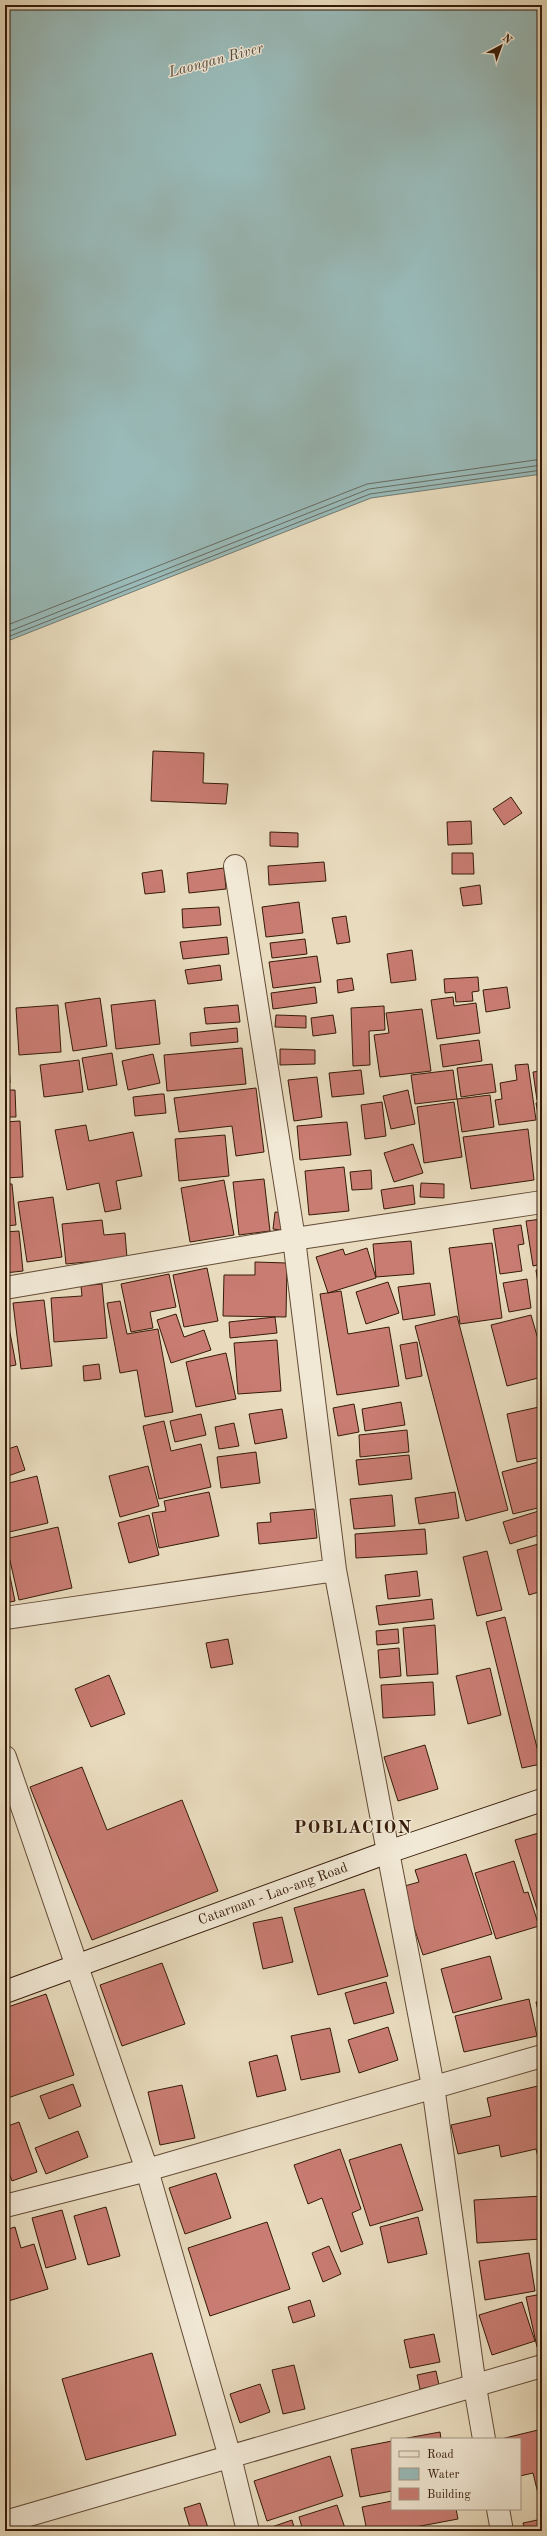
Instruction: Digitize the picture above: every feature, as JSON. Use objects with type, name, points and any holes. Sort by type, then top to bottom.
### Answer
[{"type":"street","points":[[235,866],[294,1239],[335,1570],[433,2086],[475,2387],[484,2438]]},
{"type":"street","points":[[5,1288],[294,1239],[542,1202]]},
{"type":"street","points":[[5,1618],[335,1570]]},
{"type":"street","points":[[5,1757],[147,2170],[230,2457],[248,2531]]},
{"type":"street","name":"Catarman - Lao-ang Road","points":[[5,1992],[388,1852],[542,1800]]},
{"type":"street","points":[[5,2206],[147,2170],[433,2086],[542,2056]]},
{"type":"street","points":[[5,2522],[475,2387],[542,2366]]},
{"type":"street","points":[[498,2510],[502,2531]]},
{"type":"water","name":"Laongan River","points":[[5,5],[542,5],[542,474],[371,498],[5,642]]},
{"type":"building","points":[[153,751],[204,753],[203,783],[228,784],[226,804],[151,801]]},
{"type":"building","points":[[511,797],[522,813],[504,825],[493,809]]},
{"type":"building","points":[[471,821],[472,844],[448,845],[447,822]]},
{"type":"building","points":[[270,832],[298,833],[298,847],[270,846]]},
{"type":"building","points":[[452,853],[473,853],[474,874],[452,874]]},
{"type":"building","points":[[324,862],[326,881],[269,885],[268,866]]},
{"type":"building","points":[[224,868],[226,889],[189,893],[187,873]]},
{"type":"building","points":[[162,870],[165,892],[145,894],[142,873]]},
{"type":"building","points":[[480,885],[482,904],[463,906],[460,888]]},
{"type":"building","points":[[299,902],[303,933],[266,937],[262,907]]},
{"type":"building","points":[[219,907],[221,925],[183,928],[182,909]]},
{"type":"building","points":[[346,916],[350,942],[337,944],[332,918]]},
{"type":"building","points":[[227,937],[229,954],[183,959],[180,942]]},
{"type":"building","points":[[305,939],[307,954],[272,958],[270,943]]},
{"type":"building","points":[[412,950],[416,980],[391,983],[387,954]]},
{"type":"building","points":[[317,956],[321,982],[273,988],[269,962]]},
{"type":"building","points":[[220,965],[222,980],[188,984],[185,970]]},
{"type":"building","points":[[478,977],[479,991],[472,992],[473,1001],[456,1002],[455,992],[445,993],[444,979]]},
{"type":"building","points":[[352,978],[354,990],[338,993],[337,980]]},
{"type":"building","points":[[315,987],[317,1003],[273,1009],[271,993]]},
{"type":"building","points":[[507,987],[510,1008],[486,1012],[483,990]]},
{"type":"building","points":[[453,997],[454,1006],[476,1003],[480,1033],[437,1039],[431,1000]]},
{"type":"building","points":[[100,998],[107,1046],[73,1051],[65,1003]]},
{"type":"building","points":[[155,1000],[160,1044],[116,1049],[111,1005]]},
{"type":"building","points":[[58,1005],[61,1052],[19,1055],[16,1008]]},
{"type":"building","points":[[238,1005],[240,1022],[206,1024],[204,1008]]},
{"type":"building","points":[[384,1006],[385,1030],[369,1031],[370,1065],[353,1066],[351,1008]]},
{"type":"building","points":[[422,1009],[431,1071],[380,1077],[374,1035],[389,1033],[386,1013]]},
{"type":"building","points":[[276,1015],[306,1016],[306,1028],[275,1027]]},
{"type":"building","points":[[333,1015],[336,1033],[313,1036],[311,1018]]},
{"type":"building","points":[[237,1028],[238,1042],[191,1046],[190,1033]]},
{"type":"building","points":[[479,1040],[482,1061],[443,1067],[440,1045]]},
{"type":"building","points":[[5,1048],[8,1048],[10,1083],[5,1084]]},
{"type":"building","points":[[242,1048],[246,1084],[167,1091],[164,1055]]},
{"type":"building","points":[[280,1049],[315,1050],[315,1064],[280,1065]]},
{"type":"building","points":[[112,1053],[117,1085],[88,1090],[82,1058]]},
{"type":"building","points":[[153,1054],[160,1083],[128,1090],[122,1061]]},
{"type":"building","points":[[79,1060],[83,1092],[44,1097],[40,1065]]},
{"type":"building","points":[[492,1064],[496,1092],[461,1097],[457,1068]]},
{"type":"building","points":[[528,1064],[536,1120],[499,1125],[495,1100],[502,1099],[500,1083],[517,1080],[515,1065]]},
{"type":"building","points":[[361,1070],[364,1094],[332,1097],[329,1073]]},
{"type":"building","points":[[453,1070],[457,1099],[415,1104],[411,1075]]},
{"type":"building","points":[[542,1071],[542,1099],[537,1100],[533,1072]]},
{"type":"building","points":[[317,1077],[322,1117],[294,1121],[288,1080]]},
{"type":"building","points":[[256,1088],[264,1152],[236,1156],[232,1126],[179,1132],[174,1098]]},
{"type":"building","points":[[5,1090],[15,1090],[16,1117],[5,1117]]},
{"type":"building","points":[[408,1090],[415,1124],[391,1129],[383,1096]]},
{"type":"building","points":[[164,1094],[166,1113],[135,1116],[133,1097]]},
{"type":"building","points":[[490,1095],[494,1127],[462,1132],[457,1099]]},
{"type":"building","points":[[382,1102],[386,1136],[365,1139],[361,1105]]},
{"type":"building","points":[[454,1102],[462,1157],[424,1163],[417,1107]]},
{"type":"building","points":[[542,1102],[542,1136],[536,1103]]},
{"type":"building","points":[[20,1121],[23,1177],[5,1178],[5,1122]]},
{"type":"building","points":[[347,1122],[351,1155],[300,1160],[297,1126]]},
{"type":"building","points":[[86,1125],[89,1141],[133,1132],[142,1176],[116,1181],[121,1209],[105,1212],[99,1183],[67,1190],[55,1130]]},
{"type":"building","points":[[528,1129],[534,1180],[471,1189],[463,1137]]},
{"type":"building","points":[[225,1135],[229,1176],[179,1181],[175,1139]]},
{"type":"building","points":[[413,1144],[423,1173],[394,1182],[384,1153]]},
{"type":"building","points":[[344,1167],[349,1211],[309,1215],[305,1171]]},
{"type":"building","points":[[371,1170],[372,1189],[352,1190],[350,1172]]},
{"type":"building","points":[[264,1179],[270,1231],[239,1235],[233,1182]]},
{"type":"building","points":[[224,1180],[234,1235],[190,1242],[181,1188]]},
{"type":"building","points":[[421,1183],[444,1184],[444,1198],[420,1197]]},
{"type":"building","points":[[5,1184],[12,1184],[16,1225],[5,1226]]},
{"type":"building","points":[[413,1185],[415,1204],[384,1209],[381,1190]]},
{"type":"building","points":[[53,1197],[62,1257],[27,1262],[18,1202]]},
{"type":"building","points":[[275,1212],[288,1213],[287,1231],[273,1229]]},
{"type":"building","points":[[542,1219],[542,1264],[533,1266],[526,1221]]},
{"type":"building","points":[[102,1220],[104,1235],[125,1233],[127,1258],[66,1264],[62,1224]]},
{"type":"building","points":[[521,1225],[524,1244],[518,1245],[522,1271],[500,1274],[493,1229]]},
{"type":"building","points":[[19,1231],[23,1271],[5,1273],[5,1232]]},
{"type":"building","points":[[411,1241],[414,1274],[376,1277],[373,1244]]},
{"type":"building","points":[[492,1243],[502,1318],[460,1324],[449,1248]]},
{"type":"building","points":[[367,1248],[376,1278],[328,1293],[316,1257],[343,1249],[345,1255]]},
{"type":"building","points":[[255,1262],[287,1263],[286,1317],[223,1316],[224,1275],[255,1275]]},
{"type":"building","points":[[207,1268],[218,1321],[184,1327],[173,1275]]},
{"type":"building","points":[[542,1269],[542,1312],[536,1270]]},
{"type":"building","points":[[169,1274],[176,1307],[150,1312],[153,1328],[131,1332],[121,1284]]},
{"type":"building","points":[[527,1279],[531,1308],[509,1312],[503,1283]]},
{"type":"building","points":[[388,1282],[399,1313],[366,1324],[356,1292]]},
{"type":"building","points":[[430,1283],[435,1315],[403,1320],[398,1287]]},
{"type":"building","points":[[102,1284],[107,1338],[54,1342],[51,1298],[82,1296],[81,1286]]},
{"type":"building","points":[[341,1291],[348,1334],[389,1327],[399,1386],[337,1395],[320,1294]]},
{"type":"building","points":[[44,1300],[52,1366],[21,1369],[13,1303]]},
{"type":"building","points":[[120,1301],[127,1334],[158,1329],[173,1412],[145,1417],[137,1370],[120,1373],[107,1303]]},
{"type":"building","points":[[5,1306],[16,1365],[5,1367]]},
{"type":"building","points":[[176,1314],[184,1337],[204,1330],[211,1350],[171,1363],[157,1320]]},
{"type":"building","points":[[531,1315],[542,1353],[542,1377],[507,1386],[491,1325]]},
{"type":"building","points":[[457,1316],[508,1510],[466,1521],[415,1326]]},
{"type":"building","points":[[275,1317],[277,1333],[230,1338],[229,1322]]},
{"type":"building","points":[[277,1340],[281,1391],[238,1394],[234,1343]]},
{"type":"building","points":[[417,1342],[422,1376],[406,1379],[400,1345]]},
{"type":"building","points":[[226,1353],[236,1399],[196,1407],[186,1362]]},
{"type":"building","points":[[99,1364],[101,1379],[84,1381],[83,1366]]},
{"type":"building","points":[[401,1402],[405,1425],[365,1431],[362,1409]]},
{"type":"building","points":[[354,1404],[359,1432],[338,1436],[333,1408]]},
{"type":"building","points":[[539,1407],[542,1423],[542,1457],[517,1462],[507,1414]]},
{"type":"building","points":[[282,1409],[287,1438],[255,1444],[249,1414]]},
{"type":"building","points":[[201,1414],[206,1435],[175,1442],[170,1421]]},
{"type":"building","points":[[164,1421],[171,1451],[201,1444],[211,1487],[159,1499],[143,1426]]},
{"type":"building","points":[[234,1423],[239,1446],[219,1449],[215,1427]]},
{"type":"building","points":[[407,1430],[409,1452],[360,1457],[359,1435]]},
{"type":"building","points":[[17,1446],[25,1470],[5,1477],[5,1450]]},
{"type":"building","points":[[256,1452],[260,1483],[221,1488],[217,1457]]},
{"type":"building","points":[[409,1455],[412,1479],[359,1485],[356,1460]]},
{"type":"building","points":[[542,1461],[542,1507],[513,1514],[502,1472]]},
{"type":"building","points":[[148,1466],[159,1506],[120,1517],[109,1476]]},
{"type":"building","points":[[37,1476],[48,1523],[5,1533],[5,1484]]},
{"type":"building","points":[[209,1492],[219,1536],[159,1548],[152,1513],[166,1511],[164,1501]]},
{"type":"building","points":[[455,1492],[459,1518],[419,1524],[415,1498]]},
{"type":"building","points":[[392,1495],[395,1526],[354,1529],[350,1499]]},
{"type":"building","points":[[314,1509],[317,1538],[259,1544],[257,1523],[271,1522],[270,1513]]},
{"type":"building","points":[[542,1510],[542,1534],[510,1544],[503,1522]]},
{"type":"building","points":[[149,1515],[159,1555],[129,1563],[118,1523]]},
{"type":"building","points":[[58,1527],[72,1588],[19,1600],[5,1539]]},
{"type":"building","points":[[425,1529],[427,1554],[356,1558],[355,1534]]},
{"type":"building","points":[[542,1543],[542,1591],[529,1595],[517,1550]]},
{"type":"building","points":[[487,1551],[502,1610],[477,1616],[463,1557]]},
{"type":"building","points":[[5,1552],[15,1601],[5,1603]]},
{"type":"building","points":[[417,1571],[420,1596],[388,1599],[385,1575]]},
{"type":"building","points":[[432,1599],[434,1619],[379,1625],[376,1606]]},
{"type":"building","points":[[505,1617],[541,1764],[522,1768],[486,1622]]},
{"type":"building","points":[[435,1625],[438,1674],[407,1676],[403,1628]]},
{"type":"building","points":[[398,1629],[399,1643],[377,1645],[376,1631]]},
{"type":"building","points":[[228,1639],[233,1664],[211,1668],[206,1643]]},
{"type":"building","points":[[399,1648],[401,1676],[380,1678],[378,1650]]},
{"type":"building","points":[[490,1668],[501,1715],[468,1724],[456,1676]]},
{"type":"building","points":[[109,1675],[125,1714],[91,1727],[75,1689]]},
{"type":"building","points":[[433,1682],[435,1715],[383,1718],[381,1685]]},
{"type":"building","points":[[425,1745],[438,1789],[398,1801],[384,1757]]},
{"type":"building","points":[[82,1767],[107,1830],[182,1800],[218,1891],[92,1940],[30,1787]]},
{"type":"building","points":[[542,1832],[542,1922],[541,1922],[515,1840]]},
{"type":"building","points":[[466,1854],[492,1934],[423,1955],[401,1887],[419,1882],[415,1870]]},
{"type":"building","points":[[514,1861],[524,1893],[528,1892],[539,1926],[496,1939],[475,1873]]},
{"type":"building","points":[[364,1889],[388,1976],[318,1995],[294,1908]]},
{"type":"building","points":[[282,1917],[293,1962],[263,1969],[253,1923]]},
{"type":"building","points":[[490,1956],[502,1999],[453,2013],[441,1969]]},
{"type":"building","points":[[162,1963],[185,2024],[122,2046],[100,1985]]},
{"type":"building","points":[[386,1982],[394,2013],[354,2024],[345,1993]]},
{"type":"building","points":[[46,1994],[74,2075],[5,2099],[5,2008]]},
{"type":"building","points":[[529,1999],[537,2036],[464,2052],[455,2016]]},
{"type":"building","points":[[542,2001],[542,2027],[536,2002]]},
{"type":"building","points":[[388,2027],[398,2060],[359,2073],[348,2040]]},
{"type":"building","points":[[330,2028],[340,2072],[301,2080],[291,2036]]},
{"type":"building","points":[[277,2055],[286,2090],[257,2097],[249,2062]]},
{"type":"building","points":[[73,2084],[81,2106],[49,2119],[40,2096]]},
{"type":"building","points":[[182,2085],[195,2138],[160,2145],[148,2092]]},
{"type":"building","points":[[542,2085],[542,2174],[536,2149],[501,2157],[499,2145],[458,2154],[451,2125],[491,2116],[487,2098]]},
{"type":"building","points":[[19,2122],[37,2172],[12,2181],[5,2162],[5,2127]]},
{"type":"building","points":[[78,2131],[88,2157],[46,2174],[35,2148]]},
{"type":"building","points":[[401,2144],[423,2210],[370,2226],[349,2160]]},
{"type":"building","points":[[340,2149],[361,2209],[352,2213],[363,2244],[341,2252],[322,2198],[308,2204],[294,2165]]},
{"type":"building","points":[[216,2173],[231,2218],[185,2234],[169,2188]]},
{"type":"building","points":[[542,2196],[542,2239],[477,2243],[474,2200]]},
{"type":"building","points":[[106,2207],[120,2256],[88,2265],[74,2216]]},
{"type":"building","points":[[62,2210],[76,2259],[46,2268],[32,2218]]},
{"type":"building","points":[[418,2217],[427,2254],[388,2263],[380,2227]]},
{"type":"building","points":[[267,2222],[290,2289],[210,2316],[188,2248]]},
{"type":"building","points":[[15,2227],[21,2248],[34,2244],[48,2289],[5,2302],[5,2230]]},
{"type":"building","points":[[329,2246],[341,2274],[323,2282],[312,2253]]},
{"type":"building","points":[[529,2253],[535,2291],[485,2300],[479,2261]]},
{"type":"building","points":[[542,2294],[542,2346],[537,2347],[526,2297]]},
{"type":"building","points":[[310,2300],[315,2316],[293,2323],[288,2307]]},
{"type":"building","points":[[522,2302],[535,2341],[492,2355],[479,2315]]},
{"type":"building","points":[[434,2334],[440,2362],[410,2368],[404,2340]]},
{"type":"building","points":[[152,2353],[176,2435],[86,2460],[62,2379]]},
{"type":"building","points":[[294,2365],[305,2409],[283,2414],[272,2370]]},
{"type":"building","points":[[436,2371],[439,2385],[420,2389],[417,2375]]},
{"type":"building","points":[[260,2384],[270,2412],[240,2423],[230,2394]]},
{"type":"building","points":[[542,2429],[542,2510],[533,2473],[521,2476],[521,2438],[505,2438]]},
{"type":"building","points":[[440,2432],[441,2438],[407,2438]]},
{"type":"building","points":[[391,2441],[391,2491],[360,2497],[351,2449]]},
{"type":"building","points":[[330,2456],[343,2496],[267,2521],[254,2481]]},
{"type":"building","points":[[391,2501],[391,2510],[456,2510],[458,2519],[394,2531],[367,2531],[362,2507]]},
{"type":"building","points":[[200,2503],[209,2531],[191,2531],[184,2508]]},
{"type":"building","points":[[337,2505],[346,2531],[303,2531],[299,2517]]},
{"type":"building","points":[[542,2519],[542,2531],[525,2531],[523,2523]]},
{"type":"building","points":[[292,2520],[295,2531],[263,2530]]},
{"type":"district","name":"POBLACION","points":[[353,1828]]}]
